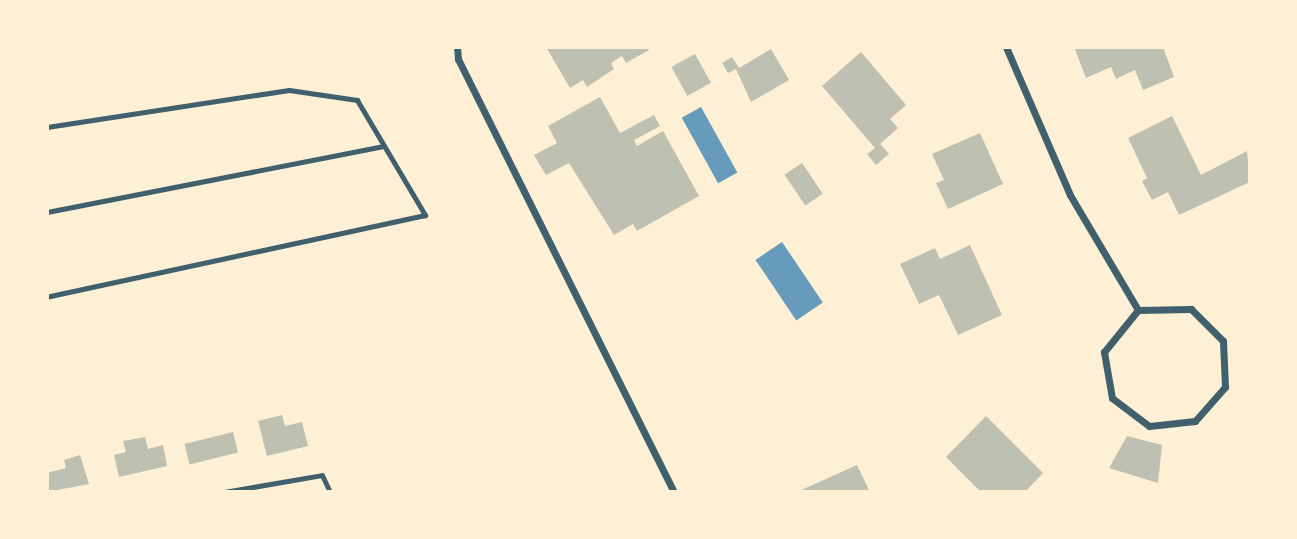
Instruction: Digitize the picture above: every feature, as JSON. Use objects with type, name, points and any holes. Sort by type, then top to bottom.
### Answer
[{"type":"street","points":[[457,47],[458,59],[674,492]]},
{"type":"street","points":[[1006,47],[1070,195],[1138,310]]},
{"type":"street","points":[[1191,309],[1223,341],[1225,387],[1195,421],[1149,426],[1112,398],[1104,352],[1138,310],[1191,309]]},
{"type":"lane","points":[[47,127],[289,90],[357,100],[425,215],[47,297]]},
{"type":"lane","points":[[47,212],[384,146]]},
{"type":"lane","points":[[224,492],[322,475],[330,492]]},
{"type":"water","points":[[701,107],[737,173],[718,183],[682,118]]},
{"type":"water","points":[[782,242],[823,303],[796,320],[755,260]]},
{"type":"building","points":[[546,47],[647,47],[649,50],[626,63],[622,56],[611,63],[614,69],[587,87],[583,80],[570,88]]},
{"type":"building","points":[[1074,47],[1163,47],[1174,77],[1143,90],[1135,70],[1116,79],[1111,67],[1086,78]]},
{"type":"building","points":[[771,49],[789,80],[751,102],[736,69],[728,73],[722,63],[732,57],[739,68]]},
{"type":"building","points":[[861,52],[906,105],[890,119],[898,128],[880,144],[889,154],[876,165],[867,154],[875,148],[822,86]]},
{"type":"building","points":[[695,54],[711,83],[687,96],[671,67]]},
{"type":"building","points":[[600,97],[620,133],[654,115],[660,126],[634,140],[637,146],[663,131],[699,196],[637,231],[633,224],[614,235],[569,163],[546,175],[534,155],[557,143],[548,126]]},
{"type":"building","points":[[1172,116],[1201,175],[1247,151],[1250,182],[1179,215],[1168,192],[1152,200],[1142,181],[1147,178],[1128,138]]},
{"type":"building","points":[[980,133],[1003,184],[948,209],[936,183],[944,180],[932,154]]},
{"type":"building","points":[[802,163],[823,194],[805,205],[785,175]]},
{"type":"building","points":[[970,245],[1002,315],[958,335],[939,295],[919,304],[900,264],[935,248],[940,259]]},
{"type":"building","points":[[282,415],[285,426],[302,422],[308,446],[267,456],[258,421]]},
{"type":"building","points":[[986,416],[1043,473],[1025,492],[981,492],[946,457]]},
{"type":"building","points":[[233,432],[238,452],[190,464],[184,444]]},
{"type":"building","points":[[1127,436],[1162,445],[1158,483],[1109,468]]},
{"type":"building","points":[[145,437],[148,449],[163,445],[167,466],[119,477],[114,455],[126,452],[123,441]]},
{"type":"building","points":[[80,455],[89,484],[47,492],[47,473],[66,468],[64,460]]},
{"type":"building","points":[[857,465],[870,492],[797,492]]}]
